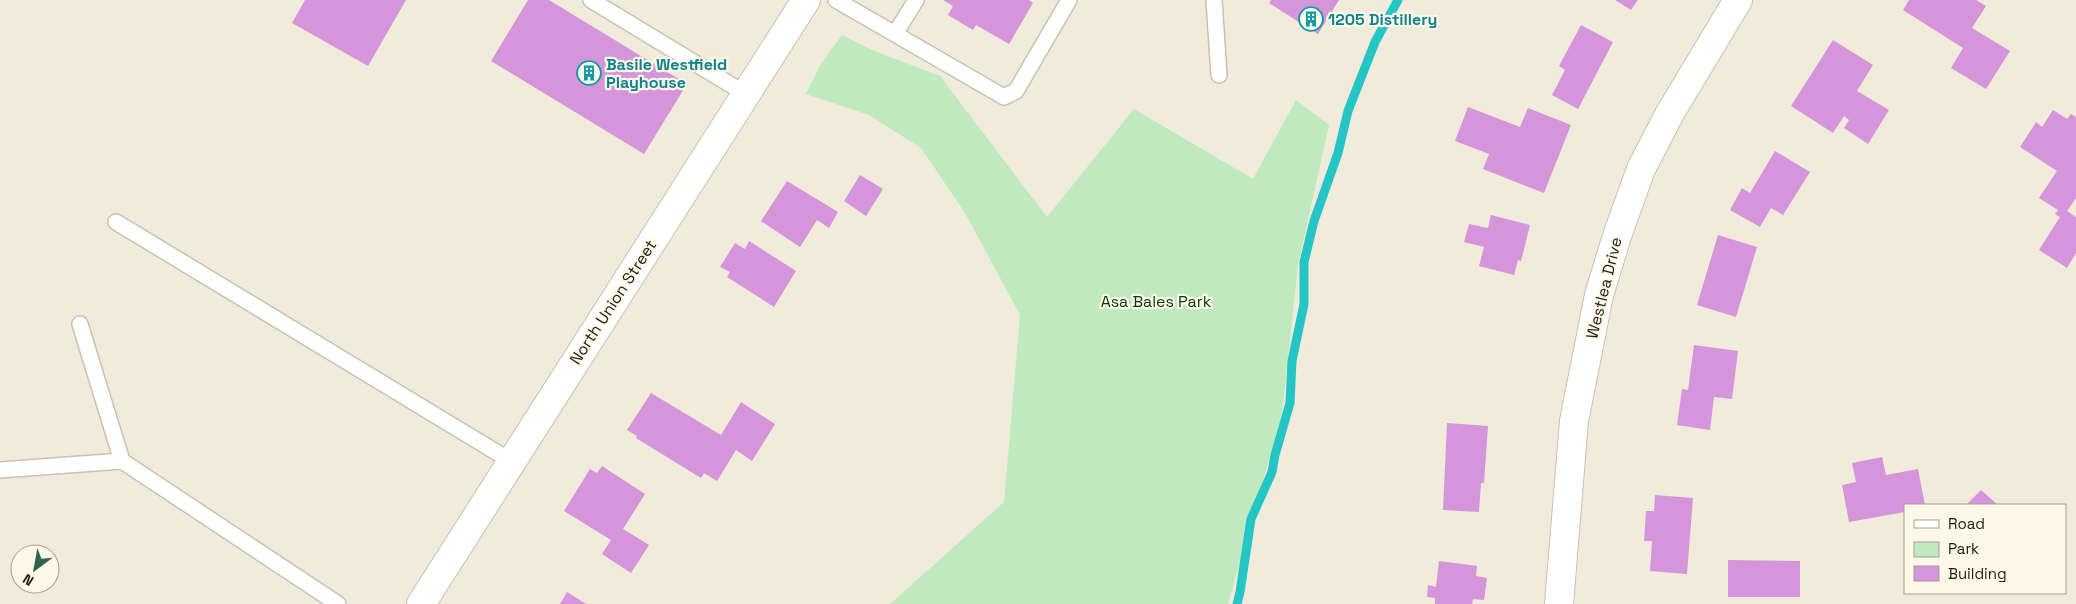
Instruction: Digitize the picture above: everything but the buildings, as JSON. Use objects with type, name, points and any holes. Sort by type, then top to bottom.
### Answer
[{"type":"street","name":"North Union Street","points":[[420,604],[806,0]]},
{"type":"street","name":"Westlea Drive","points":[[1559,604],[1574,421],[1599,295],[1617,236],[1641,169],[1670,113],[1738,0]]},
{"type":"lane","points":[[590,0],[746,94]]},
{"type":"lane","points":[[836,0],[1004,97],[1016,91],[1069,0]]},
{"type":"lane","points":[[895,34],[916,0]]},
{"type":"lane","points":[[1214,0],[1219,75]]},
{"type":"lane","points":[[116,222],[511,461]]},
{"type":"lane","points":[[80,324],[122,461]]},
{"type":"lane","points":[[0,470],[122,461],[338,604]]},
{"type":"green space","name":"Asa Bales Park","points":[[842,35],[872,50],[940,76],[1047,217],[1134,109],[1253,179],[1296,100],[1329,125],[1298,265],[1282,414],[1228,604],[890,604],[1004,502],[1020,315],[965,213],[921,148],[869,115],[806,94],[821,64]]},
{"type":"waterway","points":[[1237,604],[1251,519],[1272,472],[1290,403],[1292,361],[1304,304],[1304,262],[1314,221],[1338,153],[1348,111],[1375,42],[1398,0]]},
{"type":"place","name":"1205 Distillery","points":[[1311,19]]},
{"type":"place","name":"Basile Westfield Playhouse","points":[[589,73]]}]
